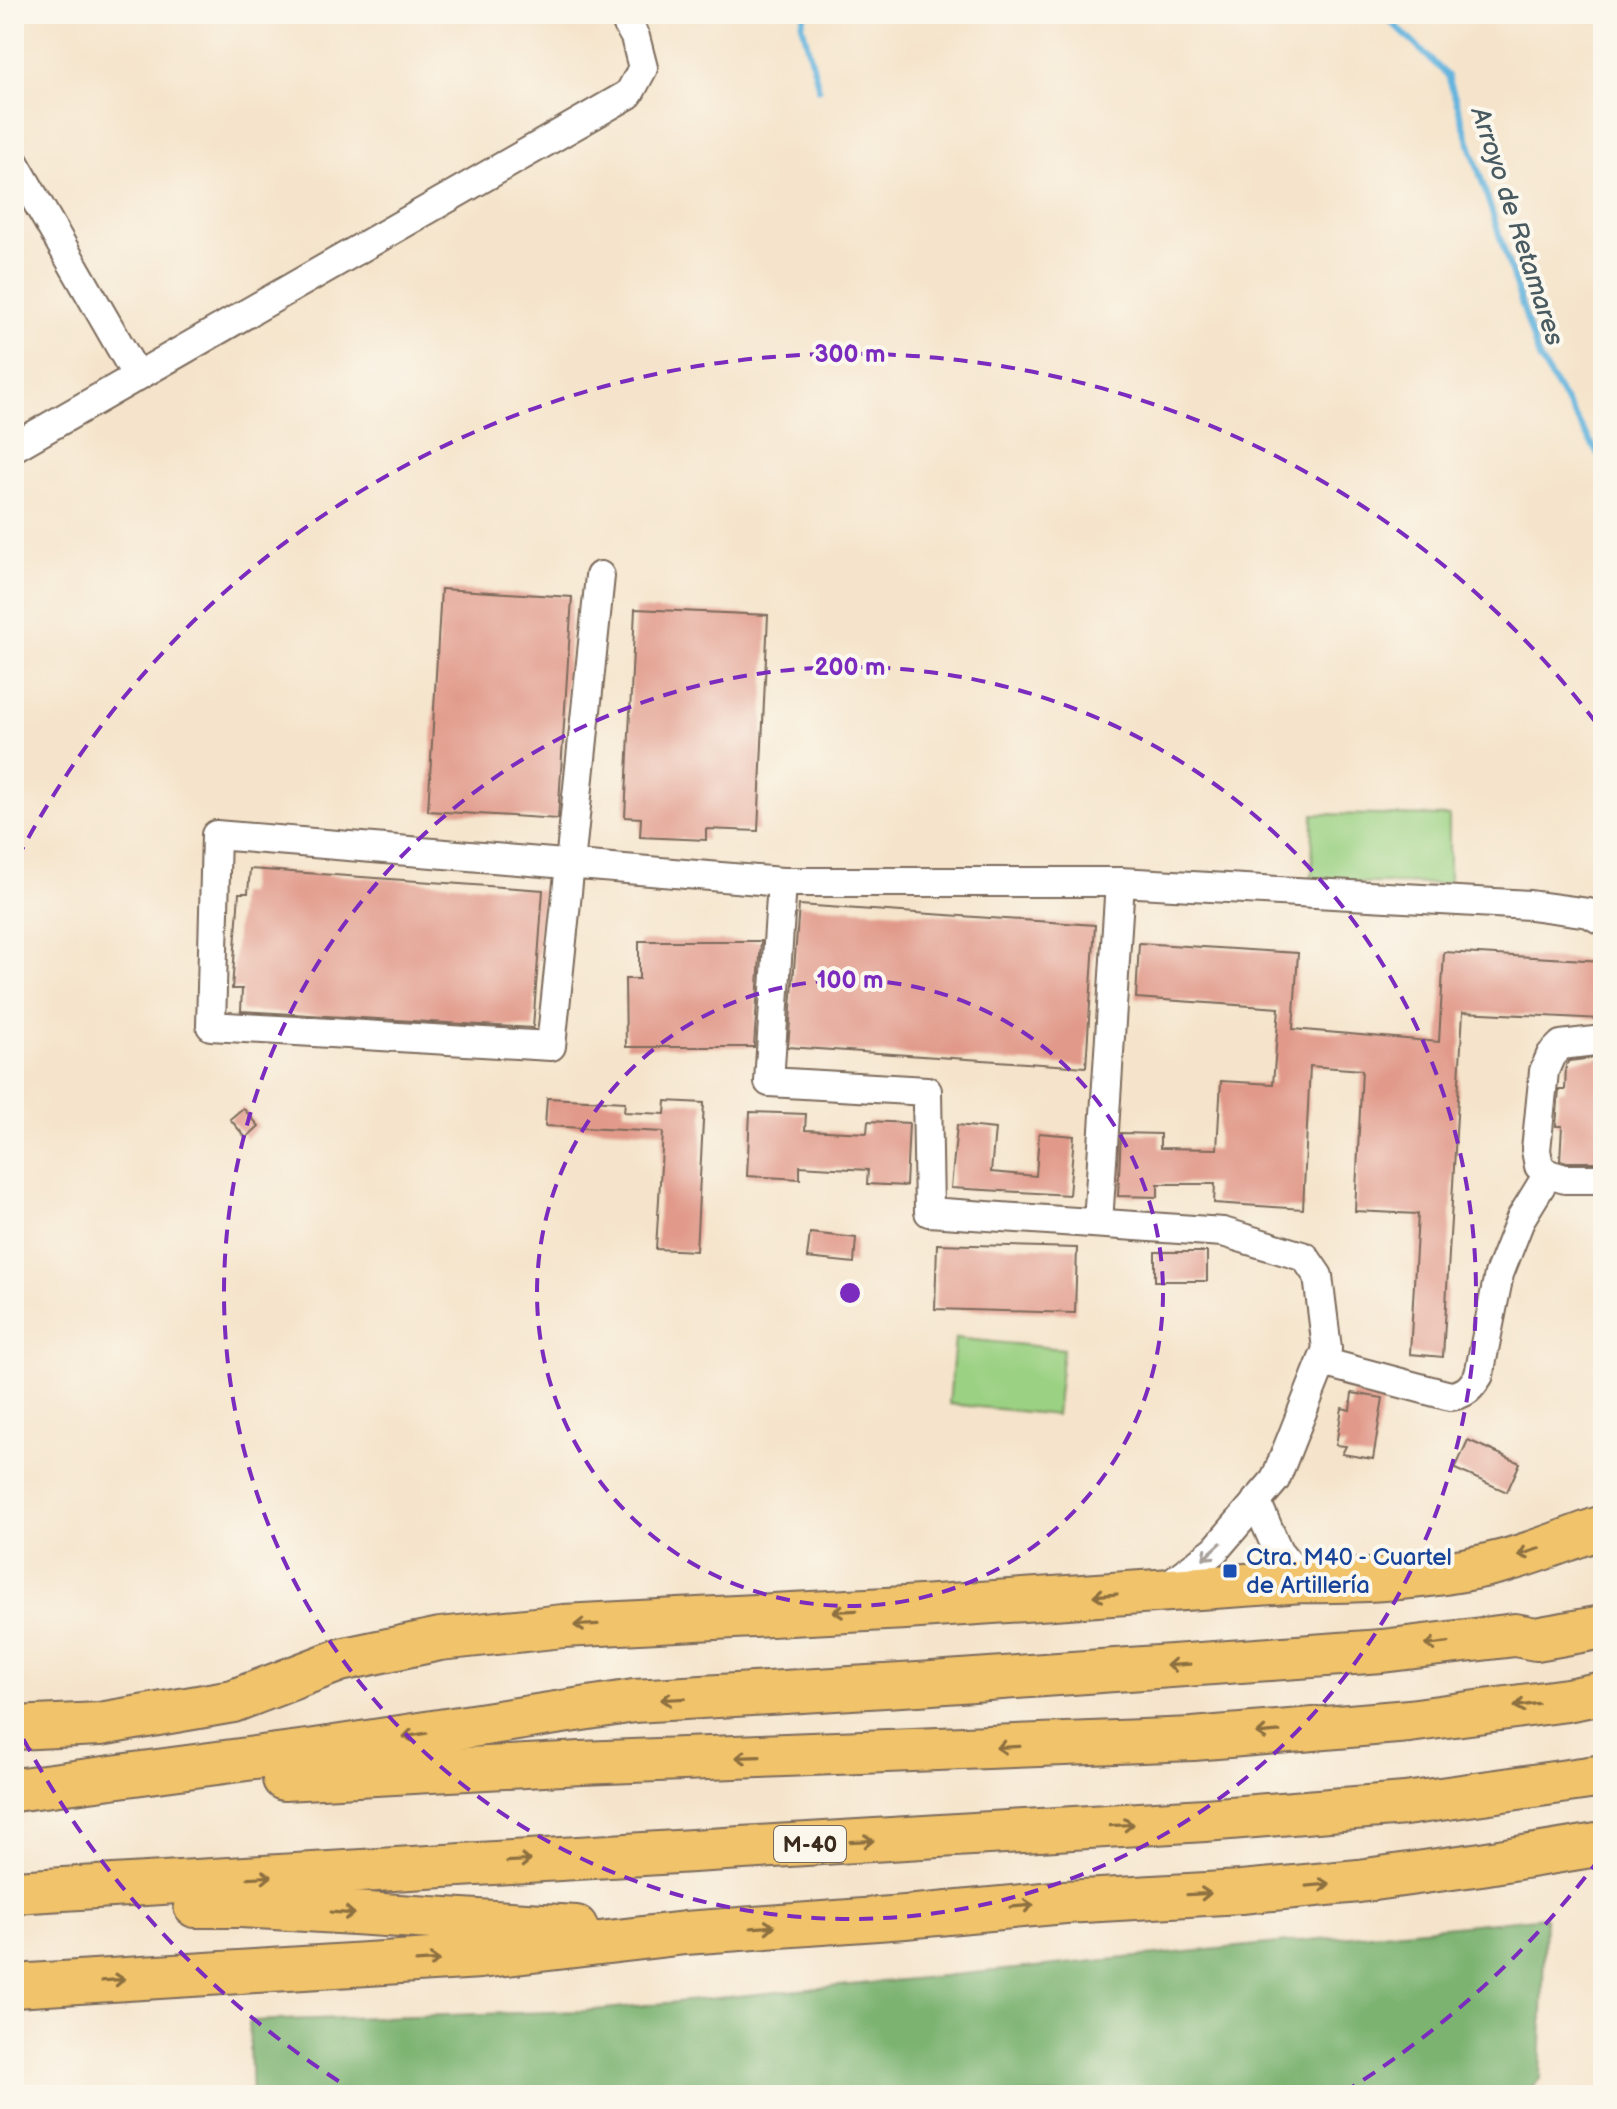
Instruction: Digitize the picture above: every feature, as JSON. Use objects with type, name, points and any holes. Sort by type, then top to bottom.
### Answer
[{"type":"highway","points":[[14,1728],[100,1724],[233,1701],[340,1660],[440,1639],[563,1626],[905,1608],[1303,1581],[1351,1582],[1434,1574],[1504,1561],[1603,1527]]},
{"type":"highway","points":[[1515,1635],[1533,1621],[1603,1610]]},
{"type":"highway","points":[[14,1791],[315,1750],[634,1701],[1382,1651],[1515,1635],[1536,1639],[1603,1627]]},
{"type":"highway","points":[[14,1791],[581,1763],[1193,1739],[1409,1721],[1603,1693]]},
{"type":"highway","name":"M-40","points":[[14,1892],[1205,1820],[1405,1804],[1603,1776]]},
{"type":"highway","points":[[21,1993],[480,1957],[685,1933],[1359,1881],[1603,1844]]},
{"type":"highway","points":[[14,1899],[59,1907],[241,1906],[685,1933]]},
{"type":"lane","points":[[14,447],[629,94],[643,68],[635,37],[622,14]]},
{"type":"lane","points":[[14,162],[137,376]]},
{"type":"lane","points":[[600,576],[570,864],[551,1046],[211,1026],[216,835],[570,864],[782,882],[1120,882],[1530,905],[1589,913],[1603,921]]},
{"type":"lane","points":[[782,882],[769,1082],[927,1091],[929,1212],[1223,1232],[1305,1257],[1318,1276],[1327,1349],[1275,1480],[1215,1550],[1159,1592]]},
{"type":"lane","points":[[1098,1223],[1120,882]]},
{"type":"lane","points":[[1603,1040],[1561,1045],[1551,1055],[1544,1071],[1536,1150],[1539,1166],[1548,1174],[1565,1179],[1603,1179]]},
{"type":"lane","points":[[1322,1362],[1450,1396],[1463,1394],[1472,1387],[1479,1375],[1499,1274],[1521,1218],[1548,1174]]},
{"type":"lane","points":[[1256,1501],[1278,1551],[1303,1581]]},
{"type":"green space","points":[[1313,814],[1449,816],[1449,884],[1312,882]]},
{"type":"green space","points":[[955,1338],[1063,1349],[1056,1415],[949,1404]]},
{"type":"green space","points":[[1545,1917],[1540,2079],[1523,2095],[252,2095],[249,2021],[585,2011]]},
{"type":"building","points":[[441,589],[572,597],[558,819],[428,811]]},
{"type":"building","points":[[635,609],[768,615],[758,831],[706,829],[706,840],[640,837],[641,818],[625,817]]},
{"type":"building","points":[[250,869],[543,890],[533,1028],[241,1011],[242,989],[232,989],[239,893],[248,893]]},
{"type":"building","points":[[799,905],[1095,925],[1086,1067],[788,1047]]},
{"type":"building","points":[[639,941],[761,941],[754,1047],[626,1047],[625,979],[639,979]]},
{"type":"building","points":[[1139,943],[1298,953],[1293,1029],[1439,1042],[1444,952],[1603,961],[1602,1019],[1463,1012],[1443,1357],[1410,1354],[1418,1214],[1355,1211],[1362,1070],[1310,1066],[1303,1209],[1214,1203],[1215,1184],[1158,1184],[1158,1197],[1118,1196],[1121,1133],[1160,1134],[1160,1148],[1217,1149],[1221,1081],[1273,1084],[1279,1008],[1136,998]]},
{"type":"building","points":[[1601,1057],[1603,1131],[1599,1131],[1598,1162],[1560,1160],[1562,1126],[1556,1126],[1559,1090],[1565,1090],[1566,1065],[1569,1061]]},
{"type":"building","points":[[547,1098],[625,1102],[624,1112],[665,1114],[666,1101],[704,1103],[696,1251],[656,1249],[663,1132],[545,1126]]},
{"type":"building","points":[[243,1108],[259,1126],[246,1138],[230,1119]]},
{"type":"building","points":[[750,1112],[806,1114],[805,1130],[867,1133],[868,1121],[909,1123],[906,1186],[867,1184],[868,1170],[800,1166],[800,1179],[747,1176]]},
{"type":"building","points":[[957,1125],[995,1129],[991,1172],[1036,1176],[1039,1133],[1074,1136],[1069,1195],[951,1188]]},
{"type":"building","points":[[810,1233],[856,1238],[854,1263],[807,1258]]},
{"type":"building","points":[[937,1244],[1077,1248],[1075,1313],[935,1309]]},
{"type":"building","points":[[1155,1252],[1207,1252],[1207,1281],[1155,1281]]},
{"type":"building","points":[[1352,1393],[1383,1398],[1373,1459],[1342,1454],[1346,1446],[1336,1445],[1342,1408],[1350,1410]]},
{"type":"building","points":[[1468,1440],[1520,1463],[1507,1492],[1455,1469]]},
{"type":"waterway","points":[[805,14],[802,24],[819,89]]},
{"type":"waterway","name":"Arroyo de Retamares","points":[[1383,14],[1448,76],[1539,358],[1603,462]]},
{"type":"place","name":"Ctra. M40 - Cuartel de Artillería","points":[[1230,1571]]}]
